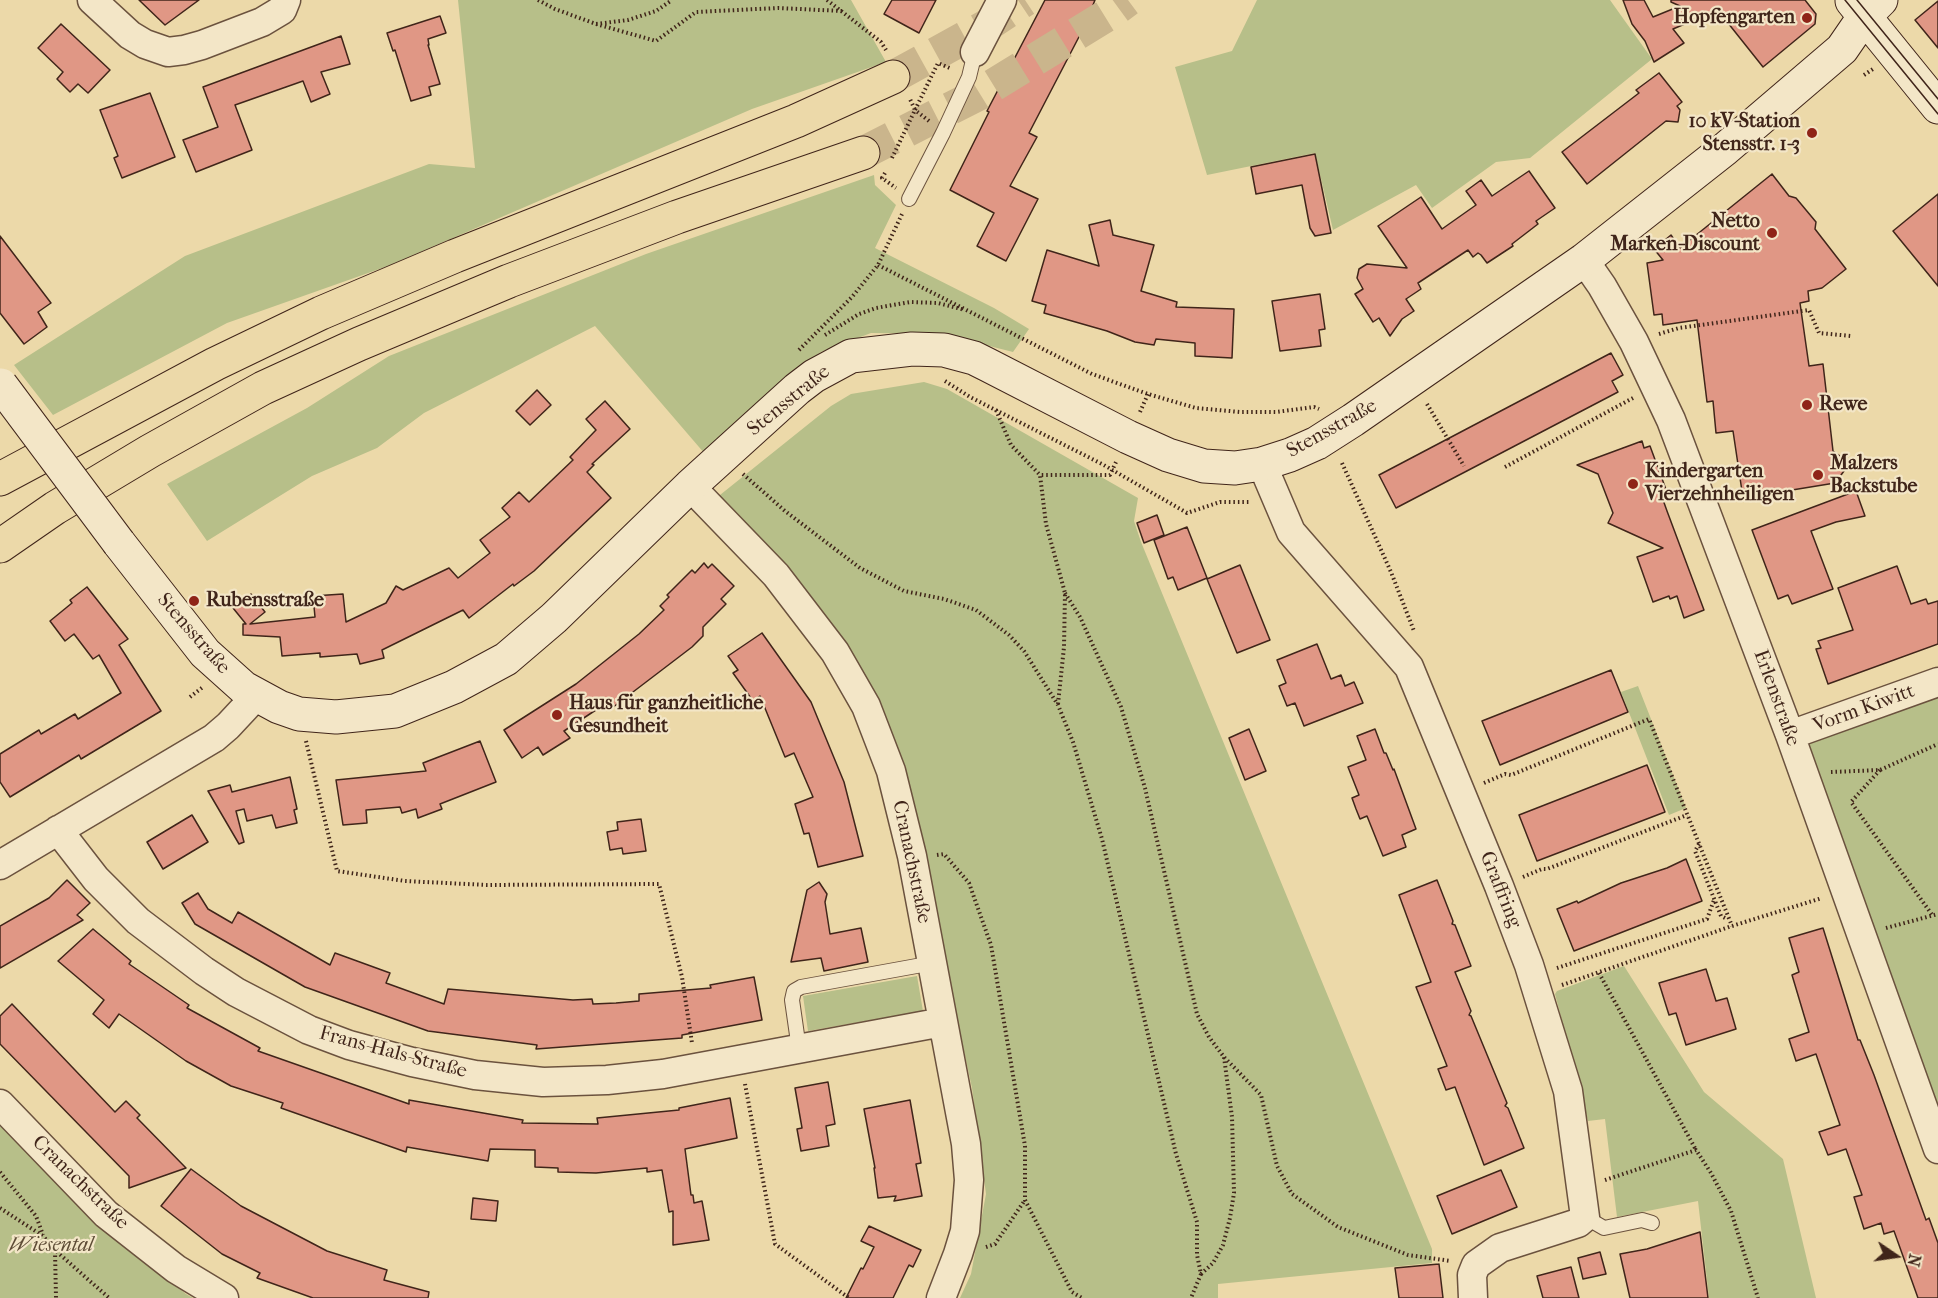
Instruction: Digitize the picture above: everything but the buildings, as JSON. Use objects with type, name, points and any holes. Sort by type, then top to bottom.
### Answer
[{"type":"highway","points":[[0,479],[214,364],[321,313],[455,256],[795,121],[897,75]]},
{"type":"highway","points":[[0,546],[55,508],[150,451],[263,388],[359,344],[509,281],[654,225],[880,160]]},
{"type":"highway","points":[[0,487],[54,451]]},
{"type":"street","points":[[92,0],[130,35],[168,52],[202,45],[262,22],[282,10],[286,0]]},
{"type":"street","points":[[972,64],[1002,0]]},
{"type":"street","points":[[1865,6],[1938,107]]},
{"type":"street","name":"Stensstraße","points":[[1,385],[119,543],[205,653],[233,679],[255,696],[299,714],[336,717],[395,711],[454,687],[506,659],[554,618],[690,486],[814,376],[851,356],[912,349],[944,350],[974,358],[1128,437],[1168,455],[1204,466],[1235,468],[1262,464],[1290,455],[1353,420],[1584,260],[1725,149],[1842,49],[1865,6]]},
{"type":"street","name":"Erlenstraße","points":[[1584,260],[1602,286],[1634,342],[1671,420],[1790,735],[1938,1149]]},
{"type":"street","name":"Graffring","points":[[1262,464],[1291,532],[1409,668],[1499,886],[1538,992],[1568,1091],[1585,1217]]},
{"type":"street","name":"Cranachstraße","points":[[690,486],[776,575],[835,652],[866,706],[891,771],[912,856],[966,1144],[969,1180],[966,1220],[958,1254],[941,1298]]},
{"type":"street","name":"Vorm Kiwitt","points":[[1790,735],[1938,682]]},
{"type":"street","points":[[0,865],[214,738],[255,696]]},
{"type":"street","name":"Frans-Hals-Straße","points":[[58,830],[96,879],[138,921],[204,971],[270,1011],[309,1030],[349,1045],[412,1062],[474,1075],[543,1082],[607,1080],[663,1074],[943,1022]]},
{"type":"street","name":"Cranachstraße","points":[[0,1104],[106,1214],[176,1269],[224,1298]]},
{"type":"street","points":[[1473,1298],[1472,1275],[1476,1265],[1500,1248],[1578,1223],[1585,1217]]},
{"type":"lane","points":[[909,199],[944,133],[972,64]]},
{"type":"lane","points":[[799,1049],[792,1000],[794,991],[801,987],[933,963]]},
{"type":"lane","points":[[1585,1217],[1604,1228],[1642,1220],[1652,1223]]},
{"type":"path","points":[[538,0],[555,9],[596,24],[656,41],[696,12],[778,8],[843,11]]},
{"type":"path","points":[[596,24],[628,20],[656,11],[672,0]]},
{"type":"path","points":[[827,0],[881,42],[915,110],[944,133]]},
{"type":"path","points":[[972,64],[938,63],[915,110],[880,160],[882,178],[909,199],[878,265],[852,297],[796,353],[860,314],[876,308],[920,302],[938,303],[972,312]]},
{"type":"path","points":[[878,265],[1092,374],[1148,394],[1196,408],[1240,412],[1276,412],[1314,408]]},
{"type":"path","points":[[1634,342],[1679,328],[1809,310],[1819,333],[1851,336]]},
{"type":"path","points":[[943,380],[970,397],[1113,470],[1187,513],[1221,502],[1256,502]]},
{"type":"path","points":[[1505,467],[1655,386]]},
{"type":"path","points":[[1139,413],[1148,394]]},
{"type":"path","points":[[1427,404],[1464,466]]},
{"type":"path","points":[[996,410],[1011,445],[1040,476],[1046,524],[1065,593],[1064,647],[1058,705]]},
{"type":"path","points":[[1040,476],[1110,475],[1119,457]]},
{"type":"path","points":[[1342,463],[1391,572],[1418,641],[1409,668]]},
{"type":"path","points":[[736,477],[750,465]]},
{"type":"path","points":[[741,472],[760,491],[860,568],[904,591],[944,599],[976,610],[1009,635],[1024,651],[1058,705],[1073,742],[1102,839],[1176,1154],[1197,1222],[1197,1255],[1201,1274]]},
{"type":"path","points":[[1065,593],[1080,617],[1121,707],[1145,788],[1197,1014],[1209,1037],[1224,1056],[1261,1095],[1277,1166],[1292,1194],[1338,1227],[1408,1255],[1476,1265]]},
{"type":"path","points":[[1461,792],[1505,774],[1511,775],[1649,719],[1732,926]]},
{"type":"path","points":[[1803,772],[1880,770],[1938,744]]},
{"type":"path","points":[[308,749],[337,871],[405,881],[487,885],[659,884],[682,977],[692,1044]]},
{"type":"path","points":[[1862,934],[1936,915],[1851,802],[1880,770]]},
{"type":"path","points":[[1499,886],[1687,815]]},
{"type":"path","points":[[1699,844],[1695,851],[1721,916],[1728,919]]},
{"type":"path","points":[[912,856],[944,854],[969,883],[991,945],[1025,1146],[1025,1200],[1072,1292],[1082,1298]]},
{"type":"path","points":[[1538,992],[1846,890]]},
{"type":"path","points":[[1562,967],[1707,919],[1714,900]]},
{"type":"path","points":[[1599,973],[1731,1211],[1758,1298]]},
{"type":"path","points":[[1191,1298],[1201,1274],[1213,1263],[1223,1245],[1234,1193],[1232,1116],[1224,1056]]},
{"type":"path","points":[[746,1090],[775,1244],[849,1298]]},
{"type":"path","points":[[1581,1188],[1696,1150]]},
{"type":"path","points":[[0,1172],[36,1216],[44,1236]]},
{"type":"path","points":[[958,1254],[995,1244],[1025,1200]]},
{"type":"path","points":[[0,1208],[44,1236],[56,1250],[109,1298]]},
{"type":"path","points":[[56,1250],[56,1298]]},
{"type":"green space","points":[[458,0],[851,0],[886,62],[752,109],[388,266],[227,323],[53,415],[14,365],[185,256],[429,164],[475,168]]},
{"type":"green space","points":[[1257,0],[1610,0],[1652,59],[1530,158],[1496,162],[1432,208],[1416,185],[1333,230],[1315,153],[1207,175],[1175,67],[1232,51]]},
{"type":"green space","points":[[874,175],[875,185],[896,205],[875,248],[994,308],[1029,329],[1013,352],[942,334],[871,333],[821,352],[780,382],[705,454],[595,326],[424,413],[377,448],[312,476],[207,541],[167,484],[307,408],[389,356],[646,254]]},
{"type":"green space","points":[[924,382],[947,389],[1138,498],[1134,521],[1141,542],[1432,1249],[1432,1263],[1218,1284],[1218,1298],[960,1298],[971,1274],[986,1194],[972,1088],[924,867],[878,704],[715,499],[831,406],[851,394]]},
{"type":"green space","points":[[1638,686],[1686,808],[1669,815],[1621,692]]},
{"type":"green space","points":[[1938,697],[1938,1114],[1804,744]]},
{"type":"green space","points":[[1624,966],[1704,1092],[1783,1159],[1816,1298],[1709,1298],[1698,1201],[1617,1217],[1605,1119],[1588,1121],[1555,994],[1557,991]]},
{"type":"green space","points":[[917,976],[923,1011],[808,1031],[803,996]]},
{"type":"green space","name":"Wiesental","points":[[0,1116],[105,1226],[193,1298],[0,1298]]},
{"type":"tunnel","points":[[893,77],[986,26],[1025,0]]},
{"type":"tunnel","points":[[863,153],[979,94],[1128,0]]},
{"type":"tram line","points":[[1845,0],[1938,114]]},
{"type":"tram line","points":[[1857,0],[1938,99]]},
{"type":"place","name":"Hopfengarten","points":[[1807,18]]},
{"type":"place","name":"10 kV-Station Stensstr. 1-3","points":[[1812,133]]},
{"type":"place","name":"Netto Marken-Discount","points":[[1772,233]]},
{"type":"place","name":"Rewe","points":[[1807,405]]},
{"type":"place","name":"Malzers Backstube","points":[[1818,475]]},
{"type":"place","name":"Kindergarten Vierzehnheiligen","points":[[1633,484]]},
{"type":"place","name":"Rubensstraße","points":[[194,601]]},
{"type":"place","name":"Haus für ganzheitliche Gesundheit","points":[[557,715]]}]
